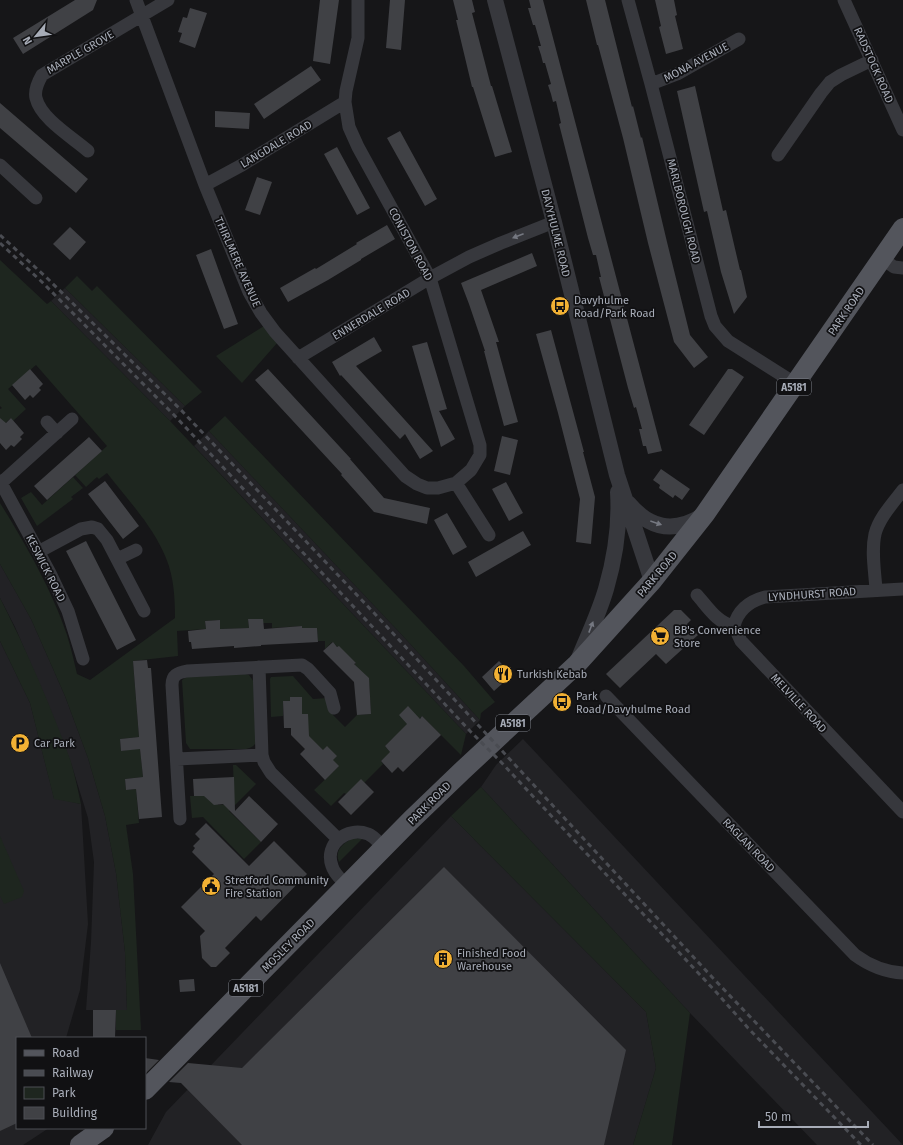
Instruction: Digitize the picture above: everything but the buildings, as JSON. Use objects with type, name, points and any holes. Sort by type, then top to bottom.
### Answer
[{"type":"main road","name":"PARK ROAD","points":[[347,886],[462,771],[577,664],[652,581],[705,514],[903,228]]},
{"type":"main road","name":"MOSLEY ROAD","points":[[146,1089],[347,886]]},
{"type":"main road","points":[[80,1145],[103,1129]]},
{"type":"street","name":"THIRLMERE AVENUE","points":[[136,0],[205,185],[249,292],[261,313],[275,332],[405,476],[417,484],[427,488],[438,488],[456,483]]},
{"type":"street","points":[[142,16],[168,0]]},
{"type":"street","name":"CONISTON ROAD","points":[[358,0],[358,38],[346,90],[345,102],[349,127],[430,278],[480,445],[480,455],[471,470],[456,483]]},
{"type":"street","name":"DAVYHULME ROAD","points":[[496,0],[554,222],[617,475],[652,581]]},
{"type":"street","name":"MARLBOROUGH ROAD","points":[[628,0],[711,316],[715,326],[728,341],[796,384]]},
{"type":"street","name":"RADSTOCK ROAD","points":[[844,0],[903,130]]},
{"type":"street","name":"MARPLE GROVE","points":[[88,150],[42,111],[36,98],[37,83],[42,74],[142,16]]},
{"type":"street","name":"MONA AVENUE","points":[[651,84],[677,74],[739,39]]},
{"type":"street","points":[[778,155],[830,82],[872,60]]},
{"type":"street","name":"LANGDALE ROAD","points":[[205,185],[242,165],[345,102]]},
{"type":"street","points":[[2,171],[36,198]]},
{"type":"street","name":"ENNERDALE ROAD","points":[[298,358],[430,278],[469,257],[554,222]]},
{"type":"street","points":[[881,258],[891,266],[903,268]]},
{"type":"street","points":[[1,482],[72,419]]},
{"type":"street","points":[[47,422],[56,433]]},
{"type":"street","points":[[577,664],[606,589],[618,518],[617,475]]},
{"type":"street","name":"KESWICK ROAD","points":[[1,482],[40,551],[68,612],[83,659]]},
{"type":"street","points":[[456,483],[489,535]]},
{"type":"street","points":[[876,590],[873,546],[875,533],[880,521],[903,490]]},
{"type":"street","points":[[626,500],[641,516],[652,523],[667,527],[680,526],[693,522],[705,514]]},
{"type":"street","points":[[40,551],[81,529],[92,527],[98,530],[103,534],[118,560],[144,611]]},
{"type":"street","points":[[118,560],[136,550]]},
{"type":"street","name":"LYNDHURST ROAD","points":[[734,626],[736,619],[747,605],[765,597],[903,589]]},
{"type":"street","points":[[697,596],[720,620],[727,625],[734,626]]},
{"type":"street","name":"MELVILLE ROAD","points":[[734,626],[741,641],[903,812]]},
{"type":"street","points":[[180,818],[172,685],[174,676],[187,671],[299,665],[305,667],[330,693],[334,708]]},
{"type":"street","points":[[259,667],[262,755],[264,762],[271,773],[338,839]]},
{"type":"street","name":"RAGLAN ROAD","points":[[606,696],[855,955],[865,963],[877,969],[903,973]]},
{"type":"street","points":[[177,759],[262,755]]},
{"type":"street","points":[[347,886],[332,868],[330,860],[332,845],[344,835],[359,832],[372,836],[384,848]]},
{"type":"shaded area","points":[[65,288],[185,406],[170,421],[51,301]]},
{"type":"shaded area","points":[[209,431],[402,635],[480,720],[466,734],[194,446]]},
{"type":"shaded area","points":[[0,564],[31,619],[65,696],[88,758],[105,816],[116,873],[125,952],[127,1010],[86,1010],[91,942],[94,862],[88,818],[71,763],[48,704],[15,627],[0,598]]},
{"type":"shaded area","points":[[0,641],[30,703],[54,798],[81,804],[88,924],[80,990],[66,1037],[16,1037],[16,1129],[47,1129],[23,1145],[0,1145]]},
{"type":"shaded area","points":[[523,739],[903,1145],[817,1145],[690,1013],[481,787],[496,765]]},
{"type":"shaded area","name":"Finished Food Warehouse","points":[[451,816],[646,1012],[656,1068],[633,1145],[148,1145],[166,1112]]},
{"type":"green space","points":[[0,260],[47,304],[51,301],[170,421],[466,734],[461,755],[422,716],[411,728],[392,739],[385,746],[391,753],[381,761],[383,764],[364,783],[346,794],[344,793],[331,806],[314,790],[338,767],[308,736],[302,714],[301,697],[290,697],[290,701],[283,701],[283,716],[271,717],[271,677],[293,676],[313,699],[328,698],[330,712],[345,727],[357,715],[371,714],[369,681],[354,664],[356,663],[332,642],[325,649],[325,641],[318,641],[317,628],[302,628],[302,626],[272,628],[272,623],[263,623],[263,619],[248,619],[249,628],[220,629],[220,620],[205,621],[206,629],[177,631],[178,656],[133,661],[139,737],[120,739],[121,751],[140,748],[143,777],[125,779],[126,790],[136,789],[139,823],[126,825],[133,874],[141,1030],[116,1030],[116,1010],[127,1010],[125,952],[116,873],[105,816],[88,758],[65,696],[31,619],[0,564],[0,503],[28,550],[54,601],[67,635],[77,674],[90,680],[175,618],[172,580],[169,565],[161,546],[140,514],[107,473],[99,479],[97,477],[86,487],[75,475],[107,446],[36,365],[8,389],[26,409],[13,421],[11,418],[0,428],[0,409],[2,408],[0,406]]},
{"type":"green space","points":[[77,276],[92,291],[97,286],[202,392],[185,406],[65,288]]},
{"type":"green space","points":[[264,326],[278,342],[242,383],[216,356]]},
{"type":"green space","points":[[225,416],[464,666],[495,702],[481,713],[480,720],[402,635],[209,431]]},
{"type":"green space","points":[[73,477],[83,488],[71,497],[73,499],[37,526],[21,498],[31,492],[42,505]]},
{"type":"green space","points":[[0,598],[20,638],[47,699],[71,762],[81,804],[54,799],[30,703],[0,641]]},
{"type":"green space","points":[[249,675],[254,682],[257,741],[255,744],[246,749],[190,749],[186,743],[182,680],[187,677]]},
{"type":"green space","points":[[233,765],[236,765],[256,784],[229,811],[261,842],[244,859],[203,817],[192,818],[190,796],[209,796],[217,800],[218,805],[227,804],[234,795]]},
{"type":"green space","points":[[481,787],[690,1013],[672,1145],[633,1145],[656,1068],[646,1012],[451,816]]},
{"type":"green space","points":[[0,836],[24,891],[22,897],[4,904],[0,896]]},
{"type":"green space","points":[[354,838],[362,839],[339,862],[339,850],[344,844]]},
{"type":"railway","points":[[0,235],[47,278],[181,410],[375,614],[712,977],[873,1145]]},
{"type":"railway","points":[[0,243],[42,282],[175,416],[470,731],[500,761],[748,1028],[861,1145]]},
{"type":"place","name":"Davyhulme Road/Park Road","points":[[560,306]]},
{"type":"place","name":"BB's Convenience Store","points":[[660,636]]},
{"type":"place","name":"Turkish Kebab","points":[[503,674]]},
{"type":"place","name":"Park Road/Davyhulme Road","points":[[562,702]]},
{"type":"place","name":"Car Park","points":[[20,743]]},
{"type":"place","name":"Stretford Community Fire Station","points":[[211,886]]},
{"type":"place","name":"Finished Food Warehouse","points":[[443,959]]}]
